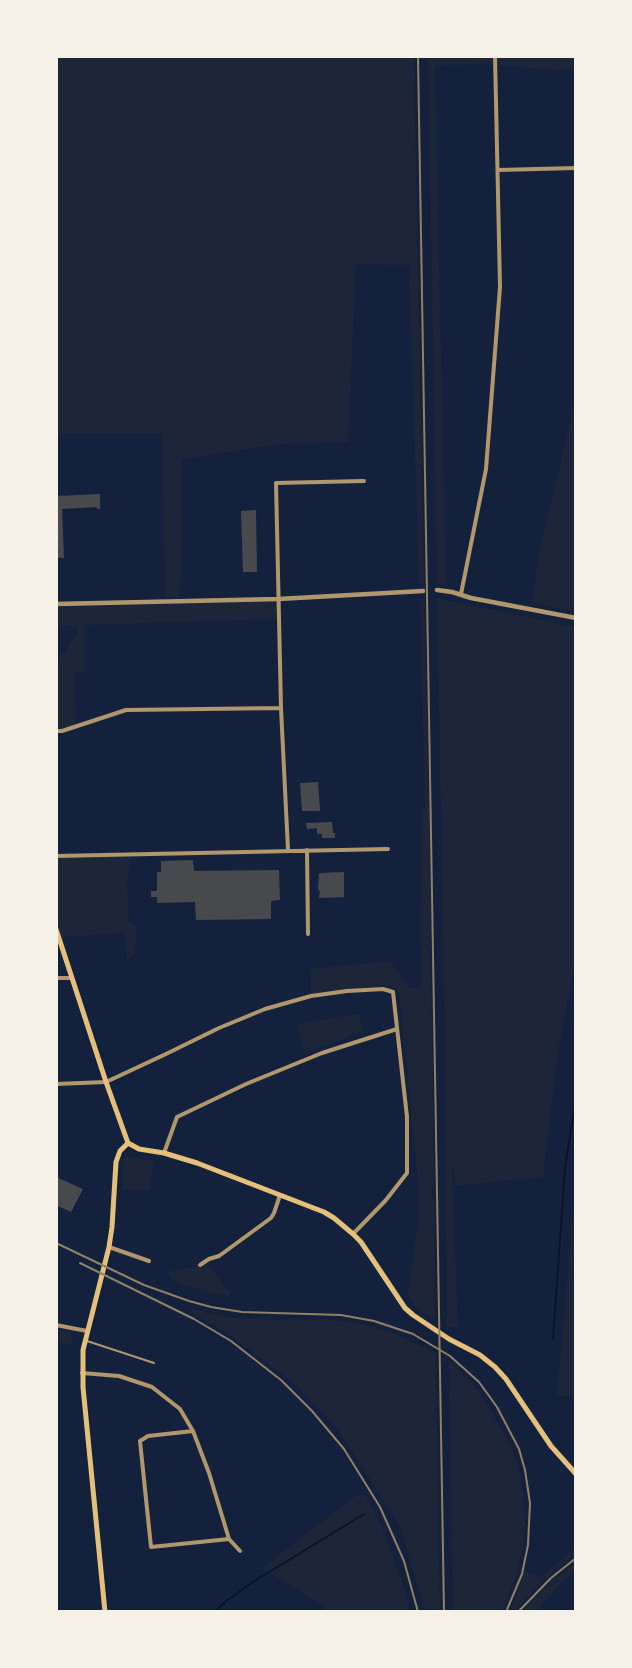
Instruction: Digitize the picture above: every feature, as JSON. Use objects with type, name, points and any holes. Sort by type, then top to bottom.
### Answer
[{"type":"main road","points":[[56,929],[128,1143],[139,1149],[164,1153],[197,1163],[324,1212],[334,1218],[353,1234],[405,1308],[449,1339],[480,1355],[495,1366],[506,1379],[551,1446],[576,1474]]},
{"type":"main road","points":[[105,1612],[82,1373],[83,1350],[110,1247],[116,1162],[120,1151],[128,1143]]},
{"type":"street","points":[[461,594],[486,460],[500,287],[495,56]]},
{"type":"street","points":[[498,170],[576,168]]},
{"type":"street","points":[[288,850],[281,708],[276,483],[364,481]]},
{"type":"street","points":[[437,590],[576,618]]},
{"type":"street","points":[[56,604],[278,599],[423,591]]},
{"type":"street","points":[[56,731],[62,731],[126,710],[281,708]]},
{"type":"street","points":[[56,856],[388,849]]},
{"type":"street","points":[[307,850],[308,934]]},
{"type":"street","points":[[56,978],[72,978]]},
{"type":"street","points":[[56,1084],[106,1082],[219,1028],[265,1009],[311,996],[383,989],[393,992],[407,1117],[407,1172],[386,1200],[353,1234]]},
{"type":"street","points":[[164,1153],[177,1117],[246,1084],[322,1053],[397,1029]]},
{"type":"street","points":[[200,1265],[209,1258],[219,1256],[270,1218],[274,1213],[280,1195]]},
{"type":"street","points":[[110,1247],[149,1261]]},
{"type":"street","points":[[56,1325],[87,1331]]},
{"type":"street","points":[[82,1373],[118,1376],[152,1388],[180,1409],[193,1431],[209,1473],[229,1539],[240,1551]]},
{"type":"street","points":[[193,1431],[148,1436],[140,1441],[151,1547],[229,1539]]},
{"type":"lane","points":[[85,1340],[154,1363]]},
{"type":"shaded area","points":[[56,56],[414,56],[424,585],[419,584],[409,265],[356,264],[348,442],[281,444],[182,459],[179,598],[165,598],[162,434],[56,434]]},
{"type":"shaded area","points":[[428,56],[494,56],[494,63],[435,66],[446,585],[437,584]]},
{"type":"shaded area","points":[[576,56],[576,69],[554,70],[497,65],[496,57]]},
{"type":"shaded area","points":[[576,397],[576,612],[532,602],[539,553]]},
{"type":"shaded area","points":[[437,598],[576,627],[576,956],[557,1057],[543,1177],[456,1186],[454,1165],[452,1171],[458,1327],[447,1327],[445,1038]]},
{"type":"shaded area","points":[[420,599],[424,599],[429,809],[434,1186],[431,1191],[434,1202],[435,1316],[432,1318],[418,1310],[408,1295],[419,1214],[419,1189],[399,992],[389,985],[311,995],[311,969],[390,961],[409,988],[421,987],[422,809],[425,809]]},
{"type":"shaded area","points":[[277,600],[277,619],[84,625],[85,672],[75,673],[76,725],[56,730],[56,661],[59,661],[59,655],[67,653],[68,645],[77,634],[77,626],[56,626],[56,606]]},
{"type":"shaded area","points":[[132,856],[127,878],[129,923],[137,926],[135,953],[127,961],[125,933],[61,937],[56,922],[56,858]]},
{"type":"shaded area","points":[[359,1014],[363,1031],[305,1053],[296,1024]]},
{"type":"shaded area","points":[[124,1156],[154,1161],[150,1191],[122,1189]]},
{"type":"shaded area","points":[[576,1185],[576,1397],[557,1395]]},
{"type":"shaded area","points":[[207,1264],[229,1291],[229,1296],[211,1293],[175,1282],[167,1272],[205,1265]]},
{"type":"shaded area","points":[[192,1309],[233,1318],[276,1320],[323,1319],[360,1323],[391,1332],[425,1348],[436,1356],[440,1612],[430,1612],[430,1609],[424,1607],[399,1524],[338,1430],[300,1388],[239,1341],[191,1312]]},
{"type":"shaded area","points":[[56,1329],[71,1332],[73,1346],[56,1341]]},
{"type":"shaded area","points":[[449,1360],[480,1392],[511,1446],[522,1482],[525,1524],[523,1546],[518,1570],[501,1612],[453,1612]]},
{"type":"shaded area","points":[[358,1494],[366,1496],[384,1532],[405,1592],[409,1612],[325,1612],[324,1606],[262,1568]]},
{"type":"shaded area","points":[[576,1547],[576,1553],[543,1581],[515,1610],[511,1608],[525,1571],[540,1577]]},
{"type":"shaded area","points":[[576,1562],[576,1570],[557,1587],[536,1612],[522,1612],[544,1589]]},
{"type":"building","points":[[100,494],[100,509],[97,509],[97,507],[62,509],[64,558],[56,558],[56,496]]},
{"type":"building","points":[[256,510],[257,572],[243,572],[241,511]]},
{"type":"building","points":[[318,782],[320,811],[302,811],[300,783]]},
{"type":"building","points":[[332,822],[335,838],[322,838],[322,834],[317,834],[317,828],[307,829],[306,823]]},
{"type":"building","points":[[193,860],[194,871],[279,870],[280,900],[271,901],[271,919],[196,920],[195,902],[157,903],[157,897],[151,897],[151,891],[157,891],[157,872],[161,872],[161,861]]},
{"type":"building","points":[[344,872],[344,897],[319,898],[319,873]]},
{"type":"building","points":[[56,1177],[83,1189],[71,1212],[56,1205]]},
{"type":"waterway","points":[[553,1339],[565,1168],[576,1097]]},
{"type":"waterway","points":[[215,1612],[226,1601],[253,1582],[364,1514]]},
{"type":"railway","points":[[418,56],[444,1612]]},
{"type":"railway","points":[[56,1243],[144,1285],[189,1301],[242,1312],[341,1315],[374,1321],[413,1334],[450,1356],[479,1382],[497,1407],[519,1449],[525,1470],[530,1503],[528,1545],[522,1574],[506,1612]]},
{"type":"railway","points":[[80,1263],[194,1319],[231,1341],[281,1380],[312,1411],[344,1449],[380,1507],[404,1561],[418,1612]]},
{"type":"railway","points":[[518,1612],[551,1578],[576,1558]]}]
